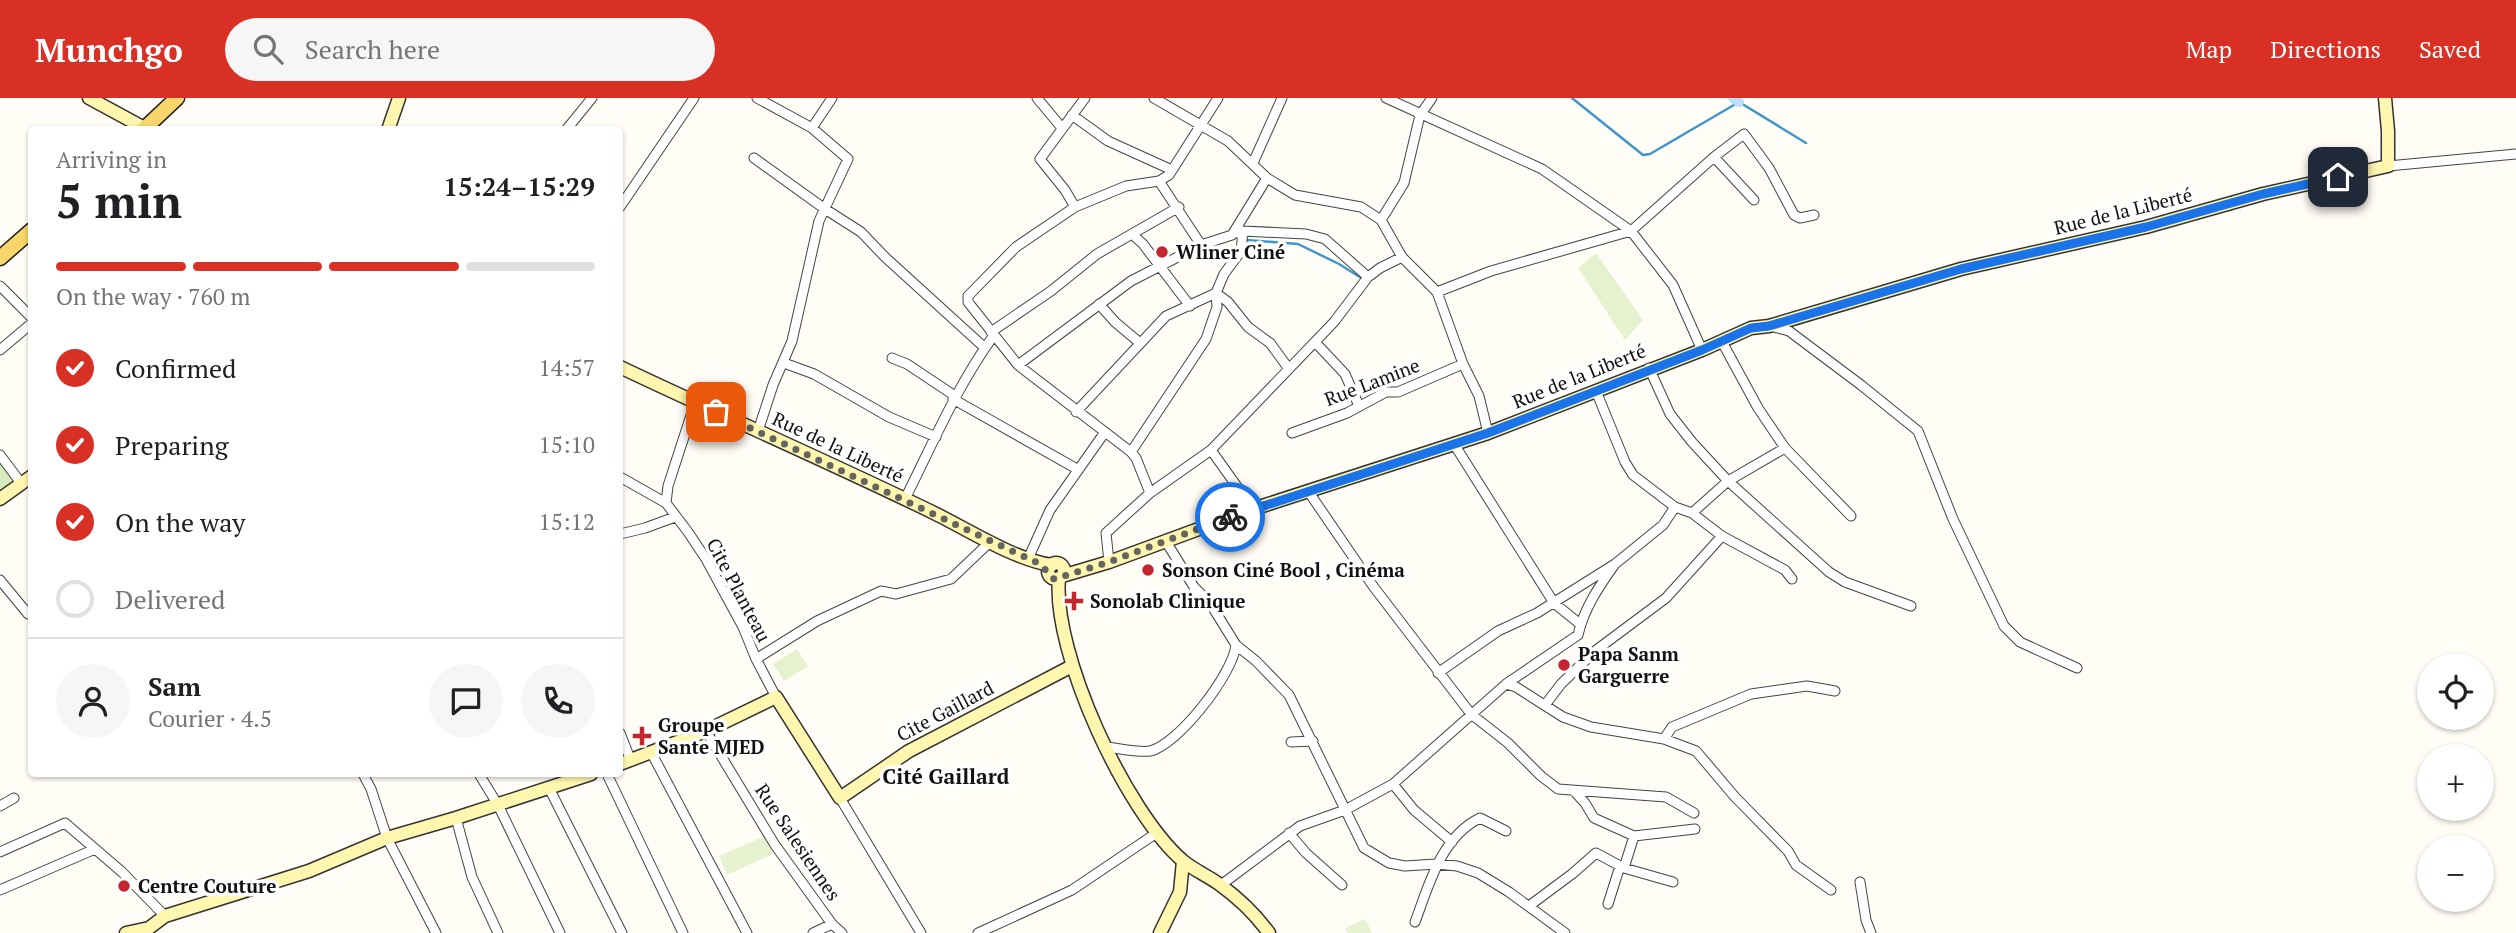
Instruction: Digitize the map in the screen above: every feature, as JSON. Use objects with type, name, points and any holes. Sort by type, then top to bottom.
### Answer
[{"type":"main road","points":[[148,126],[177,98]]},
{"type":"main road","points":[[0,258],[28,234]]},
{"type":"street","points":[[89,98],[140,126]]},
{"type":"street","points":[[389,126],[399,98]]},
{"type":"street","points":[[569,126],[592,98]]},
{"type":"street","points":[[623,203],[694,98]]},
{"type":"street","points":[[757,98],[812,128],[848,159],[819,221],[792,341],[758,431]]},
{"type":"street","points":[[812,128],[832,98]]},
{"type":"street","points":[[1037,98],[1062,128]]},
{"type":"street","points":[[1075,207],[1040,159],[1085,98]]},
{"type":"street","points":[[1154,98],[1228,141],[1267,178],[1295,195],[1360,207],[1381,220],[1402,257],[1437,292],[1463,364],[1479,396],[1488,433]]},
{"type":"street","points":[[1150,493],[1131,452],[1018,365],[968,302],[968,296],[1016,247],[1075,207],[1126,186],[1159,181],[1172,170],[1218,98]]},
{"type":"street","points":[[1253,163],[1282,98]]},
{"type":"street","points":[[1386,98],[1542,169],[1631,231],[1673,285],[1702,350]]},
{"type":"street","points":[[1381,220],[1404,183],[1420,115],[1432,98]]},
{"type":"street","points":[[2385,98],[2388,166],[2516,154]]},
{"type":"street","points":[[1072,115],[1108,141],[1172,170]]},
{"type":"street","points":[[1437,292],[1490,271],[1631,231],[1741,135],[1746,135],[1769,168],[1794,215],[1800,218],[1814,215]]},
{"type":"street","points":[[1714,157],[1754,200]]},
{"type":"street","points":[[754,158],[861,232],[985,348]]},
{"type":"street","name":"Rue de la Liberté","points":[[623,368],[905,499],[1054,572],[1109,562],[1253,509],[1488,433],[1702,350],[1751,328],[1769,326],[1961,269],[2146,227],[2263,194],[2388,166]]},
{"type":"street","points":[[1232,235],[1267,178]]},
{"type":"street","points":[[1159,181],[1201,245]]},
{"type":"street","points":[[905,499],[954,398],[993,334],[1077,268],[1178,207]]},
{"type":"street","points":[[1131,452],[1206,340],[1217,307],[1216,293],[1224,274],[1241,251],[1243,231]]},
{"type":"street","points":[[1018,365],[1131,281],[1201,245],[1243,231],[1306,234],[1325,239],[1368,277]]},
{"type":"street","points":[[1132,234],[1143,244],[1190,306]]},
{"type":"street","points":[[1109,562],[1106,533],[1150,493],[1210,450],[1334,322],[1368,277],[1402,257]]},
{"type":"street","points":[[0,286],[28,317]]},
{"type":"street","points":[[1076,412],[1166,316],[1216,293]]},
{"type":"street","points":[[1216,293],[1228,302],[1248,327],[1270,343],[1289,369]]},
{"type":"street","points":[[1099,304],[1140,343]]},
{"type":"street","points":[[0,349],[28,324]]},
{"type":"street","points":[[1769,326],[1789,331],[1918,431],[1953,519],[2004,626],[2020,642],[2077,668]]},
{"type":"street","points":[[1721,340],[1758,408],[1785,448],[1851,516]]},
{"type":"street","points":[[1315,342],[1345,374],[1359,406]]},
{"type":"street","points":[[892,358],[907,364],[954,398],[1077,469]]},
{"type":"street","points":[[784,363],[814,374],[889,418],[936,437]]},
{"type":"street","name":"Rue Lamine","points":[[1292,433],[1359,406],[1385,392],[1398,392],[1463,364]]},
{"type":"street","points":[[1649,369],[1670,414],[1728,481],[1829,572],[1844,582],[1911,606]]},
{"type":"street","points":[[1596,391],[1633,475],[1675,507],[1692,513],[1721,536],[1785,570],[1792,579]]},
{"type":"street","points":[[666,503],[668,486],[695,403]]},
{"type":"street","points":[[1105,432],[1050,510],[1054,572],[1062,626],[1072,666],[1127,789],[1158,832],[1183,862],[1221,885],[1260,921],[1269,933]]},
{"type":"street","points":[[1454,444],[1554,603],[1580,624]]},
{"type":"street","points":[[1692,513],[1728,481],[1785,448]]},
{"type":"street","points":[[1210,450],[1253,509]]},
{"type":"street","points":[[0,455],[26,480],[0,499]]},
{"type":"street","name":"Cite Planteau","points":[[623,479],[666,503],[706,559],[743,627],[776,698]]},
{"type":"street","points":[[1308,491],[1366,576],[1471,714],[1508,743],[1558,789],[1666,797],[1694,813]]},
{"type":"street","points":[[1438,673],[1498,631],[1537,613],[1615,564],[1662,525],[1675,507]]},
{"type":"street","points":[[623,533],[675,517]]},
{"type":"street","points":[[1545,705],[1561,684],[1595,651],[1666,598],[1721,536]]},
{"type":"street","points":[[1165,540],[1194,587],[1210,603],[1236,645],[1289,695],[1364,848],[1389,863],[1405,866],[1457,866],[1478,873],[1530,906],[1565,933]]},
{"type":"street","points":[[756,659],[817,621],[872,594],[881,591],[897,594],[951,579],[991,541]]},
{"type":"street","points":[[1221,885],[1289,833],[1345,810],[1393,784],[1506,684],[1578,635],[1580,624],[1596,590],[1615,564]]},
{"type":"street","points":[[0,580],[28,614]]},
{"type":"street","points":[[1106,747],[1150,751],[1173,737],[1202,707],[1222,679],[1235,654],[1236,645]]},
{"type":"street","name":"Cite Gaillard","points":[[840,798],[909,751],[1072,666]]},
{"type":"street","points":[[1506,684],[1516,687],[1563,717],[1591,727],[1664,739],[1696,751],[1735,797],[1788,851],[1796,865],[1831,890]]},
{"type":"street","points":[[1664,739],[1672,727],[1751,694],[1807,686],[1835,691]]},
{"type":"street","points":[[625,763],[706,731],[776,698],[921,933]]},
{"type":"street","name":"Rue Salesiennes","points":[[706,731],[775,845],[832,924],[842,933]]},
{"type":"street","points":[[1291,742],[1313,741]]},
{"type":"street","points":[[652,754],[747,933]]},
{"type":"street","points":[[365,777],[387,838],[436,933]]},
{"type":"street","points":[[481,777],[498,805],[560,933]]},
{"type":"street","points":[[127,933],[150,930],[165,916],[309,871],[387,838],[583,777]]},
{"type":"street","points":[[608,777],[683,933]]},
{"type":"street","points":[[1393,784],[1414,810],[1452,842]]},
{"type":"street","points":[[549,788],[622,933]]},
{"type":"street","points":[[1574,792],[1594,818],[1634,836],[1695,829]]},
{"type":"street","points":[[0,806],[14,798]]},
{"type":"street","points":[[456,818],[472,877],[498,933]]},
{"type":"street","points":[[1415,922],[1436,864],[1452,842],[1480,818],[1506,831]]},
{"type":"street","points":[[0,852],[65,823],[122,872],[165,916]]},
{"type":"street","points":[[978,933],[1072,890],[1158,832]]},
{"type":"street","points":[[1289,833],[1306,853],[1342,886]]},
{"type":"street","points":[[1608,904],[1634,836]]},
{"type":"street","points":[[0,890],[95,849]]},
{"type":"street","points":[[1530,906],[1596,853],[1622,867],[1674,881]]},
{"type":"street","points":[[1160,933],[1180,892],[1183,862]]},
{"type":"street","points":[[1860,882],[1866,920],[1871,933]]},
{"type":"street","points":[[813,933],[832,924]]},
{"type":"green space","points":[[1596,253],[1643,320],[1625,340],[1578,268]]},
{"type":"green space","points":[[0,462],[13,481],[0,490]]},
{"type":"green space","points":[[797,649],[808,666],[784,681],[773,664]]},
{"type":"green space","points":[[765,836],[773,854],[727,875],[719,856]]},
{"type":"green space","points":[[1365,919],[1372,933],[1348,933],[1345,928]]},
{"type":"waterway","points":[[1572,98],[1643,155],[1650,154],[1739,102],[1806,143]]},
{"type":"waterway","points":[[1733,98],[1739,102]]},
{"type":"waterway","points":[[1246,240],[1298,244],[1363,279]]},
{"type":"way so far","points":[[716,412],[1040,564],[1054,579],[1109,562],[1230,517]]},
{"type":"place","name":"Wliner Ciné","points":[[1162,252]]},
{"type":"place","name":"Sonson Ciné Bool , Cinéma","points":[[1148,570]]},
{"type":"place","name":"Sonolab Clinique","points":[[1074,601]]},
{"type":"place","name":"Papa Sanm Garguerre","points":[[1564,665]]},
{"type":"place","name":"Groupe Sante MJED","points":[[642,736]]},
{"type":"place","name":"Centre Couture","points":[[124,886]]},
{"type":"district","name":"Cité Gaillard","points":[[946,777]]},
{"type":"route","points":[[1230,517],[1488,433],[1702,350],[1751,328],[1769,326],[1961,269],[2146,227],[2263,194],[2338,177]]}]
